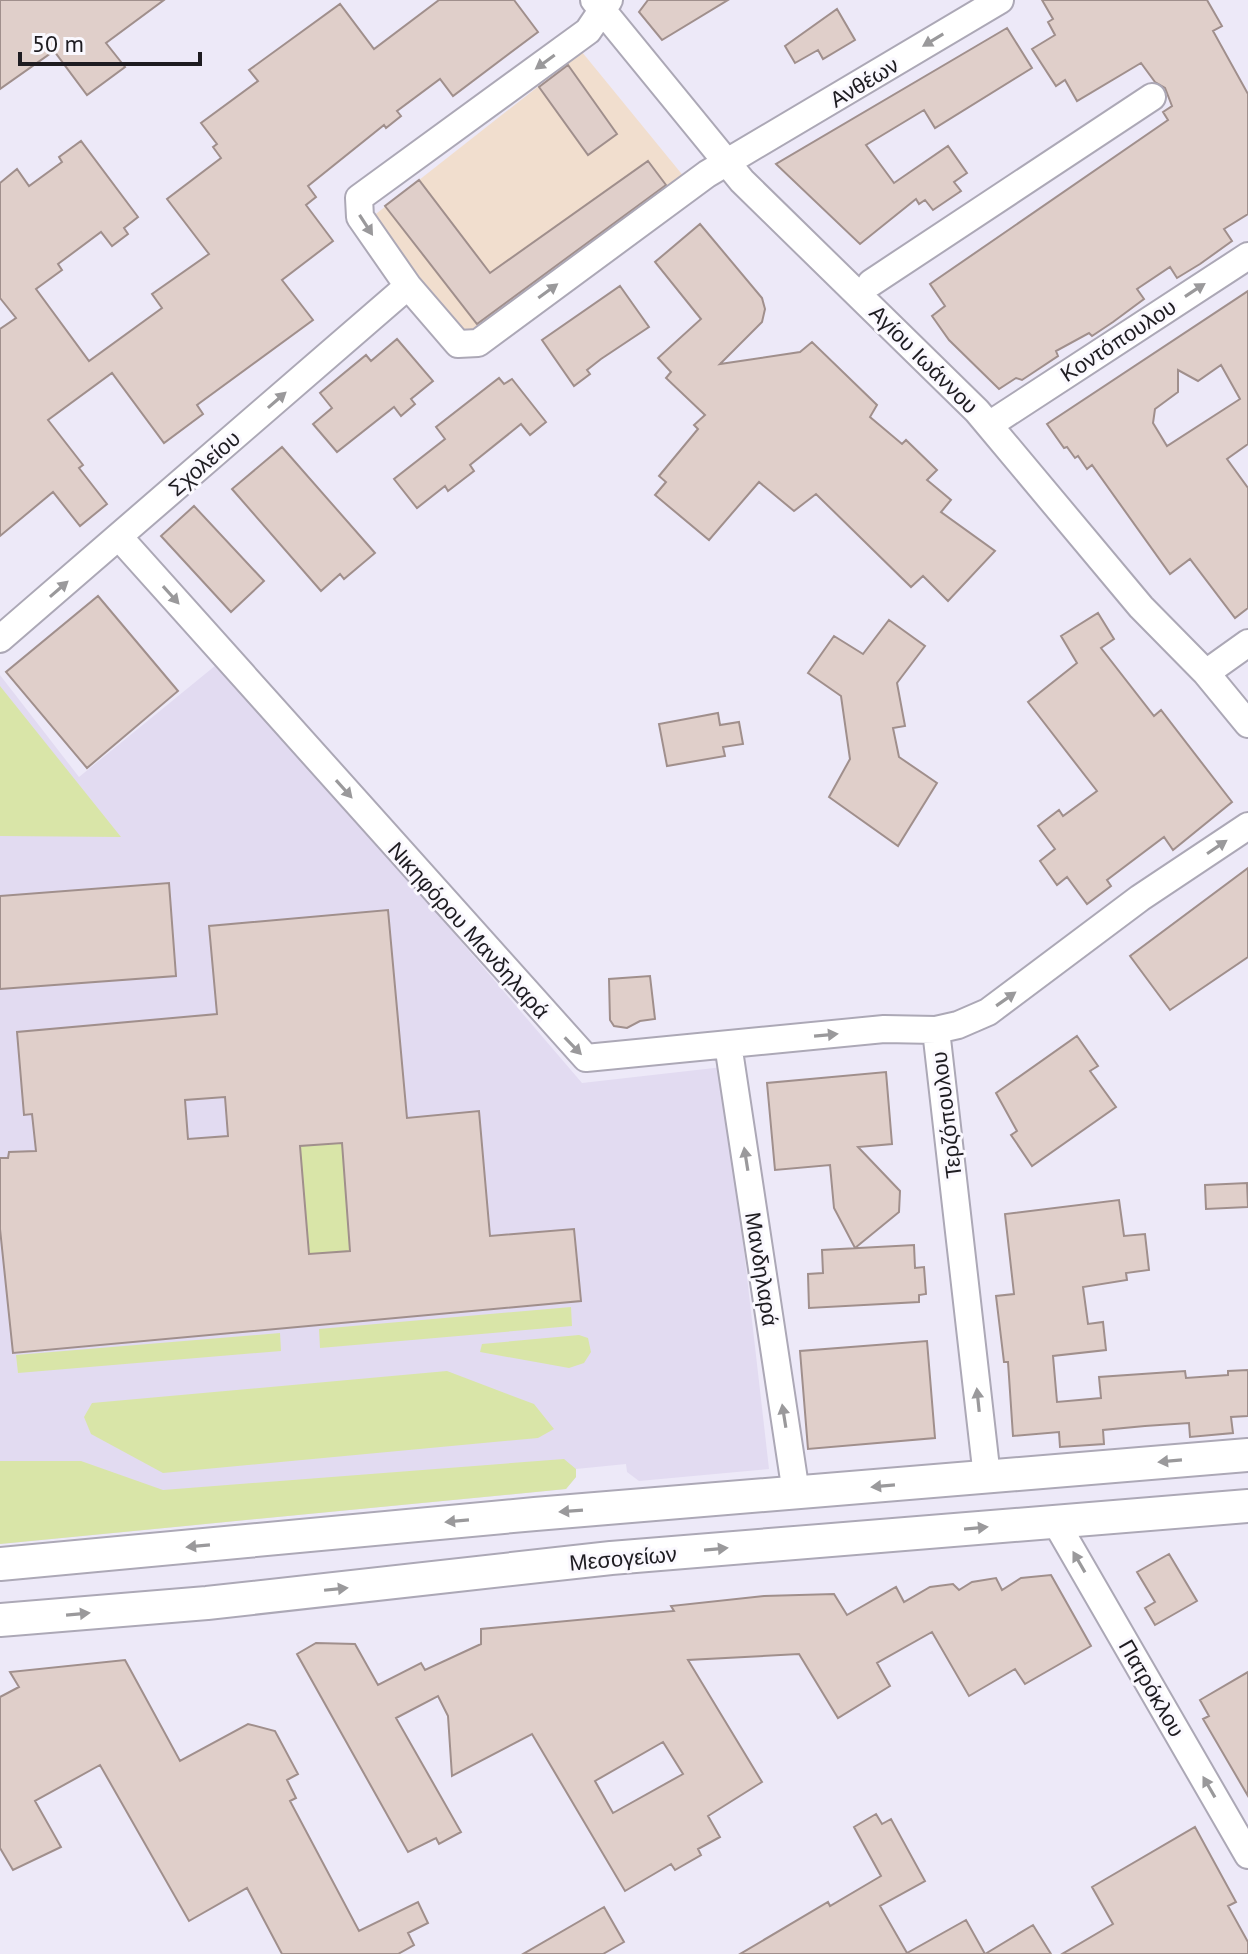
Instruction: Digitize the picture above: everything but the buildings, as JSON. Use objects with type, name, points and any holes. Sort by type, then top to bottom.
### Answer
[{"type":"main road","points":[[0,1564],[1248,1455]]},
{"type":"main road","name":"Μεσογείων","points":[[0,1620],[207,1603],[611,1558],[1248,1506]]},
{"type":"street","name":"Ανθέων","points":[[726,163],[1000,0]]},
{"type":"street","name":"Αγίου Ιωάννου","points":[[602,3],[726,163],[989,425],[1141,607],[1206,673],[1248,724]]},
{"type":"street","points":[[602,3],[588,31],[359,198],[360,217],[408,286],[453,340],[472,346],[726,163]]},
{"type":"street","name":"Αγίου Ιωάννου","points":[[871,283],[1152,97]]},
{"type":"street","name":"Κοντόπουλου","points":[[989,425],[1248,256]]},
{"type":"street","name":"Σχολείου","points":[[0,639],[408,286]]},
{"type":"street","name":"Νικηφόρου Μανδηλαρά","points":[[119,537],[578,1052],[595,1060],[884,1029],[936,1030]]},
{"type":"street","points":[[1206,673],[1248,643]]},
{"type":"street","name":"Τερζόπουλου","points":[[987,1477],[936,1030],[988,1012],[1140,898],[1248,826]]},
{"type":"street","name":"Μανδηλαρά","points":[[728,1044],[796,1493]]},
{"type":"street","name":"Πατρόκλου","points":[[1055,1521],[1248,1855]]},
{"type":"shaded area","points":[[582,52],[685,178],[463,340],[372,217]]},
{"type":"shaded area","points":[[221,661],[582,1083],[723,1067],[769,1469],[639,1481],[627,1472],[626,1464],[576,1469],[576,1477],[566,1489],[0,1544],[0,675],[79,777]]},
{"type":"green space","points":[[0,686],[121,837],[0,836]]},
{"type":"green space","points":[[342,1143],[350,1251],[309,1254],[300,1146]]},
{"type":"green space","points":[[571,1307],[572,1326],[320,1348],[319,1329]]},
{"type":"green space","points":[[280,1333],[281,1351],[18,1373],[16,1355]]},
{"type":"green space","points":[[579,1335],[588,1338],[591,1352],[584,1363],[569,1368],[480,1352],[482,1344]]},
{"type":"green space","points":[[447,1371],[534,1404],[554,1429],[538,1438],[163,1473],[91,1434],[84,1417],[92,1403]]},
{"type":"green space","points":[[564,1459],[576,1469],[576,1477],[566,1489],[0,1544],[0,1461],[81,1461],[163,1490]]}]
